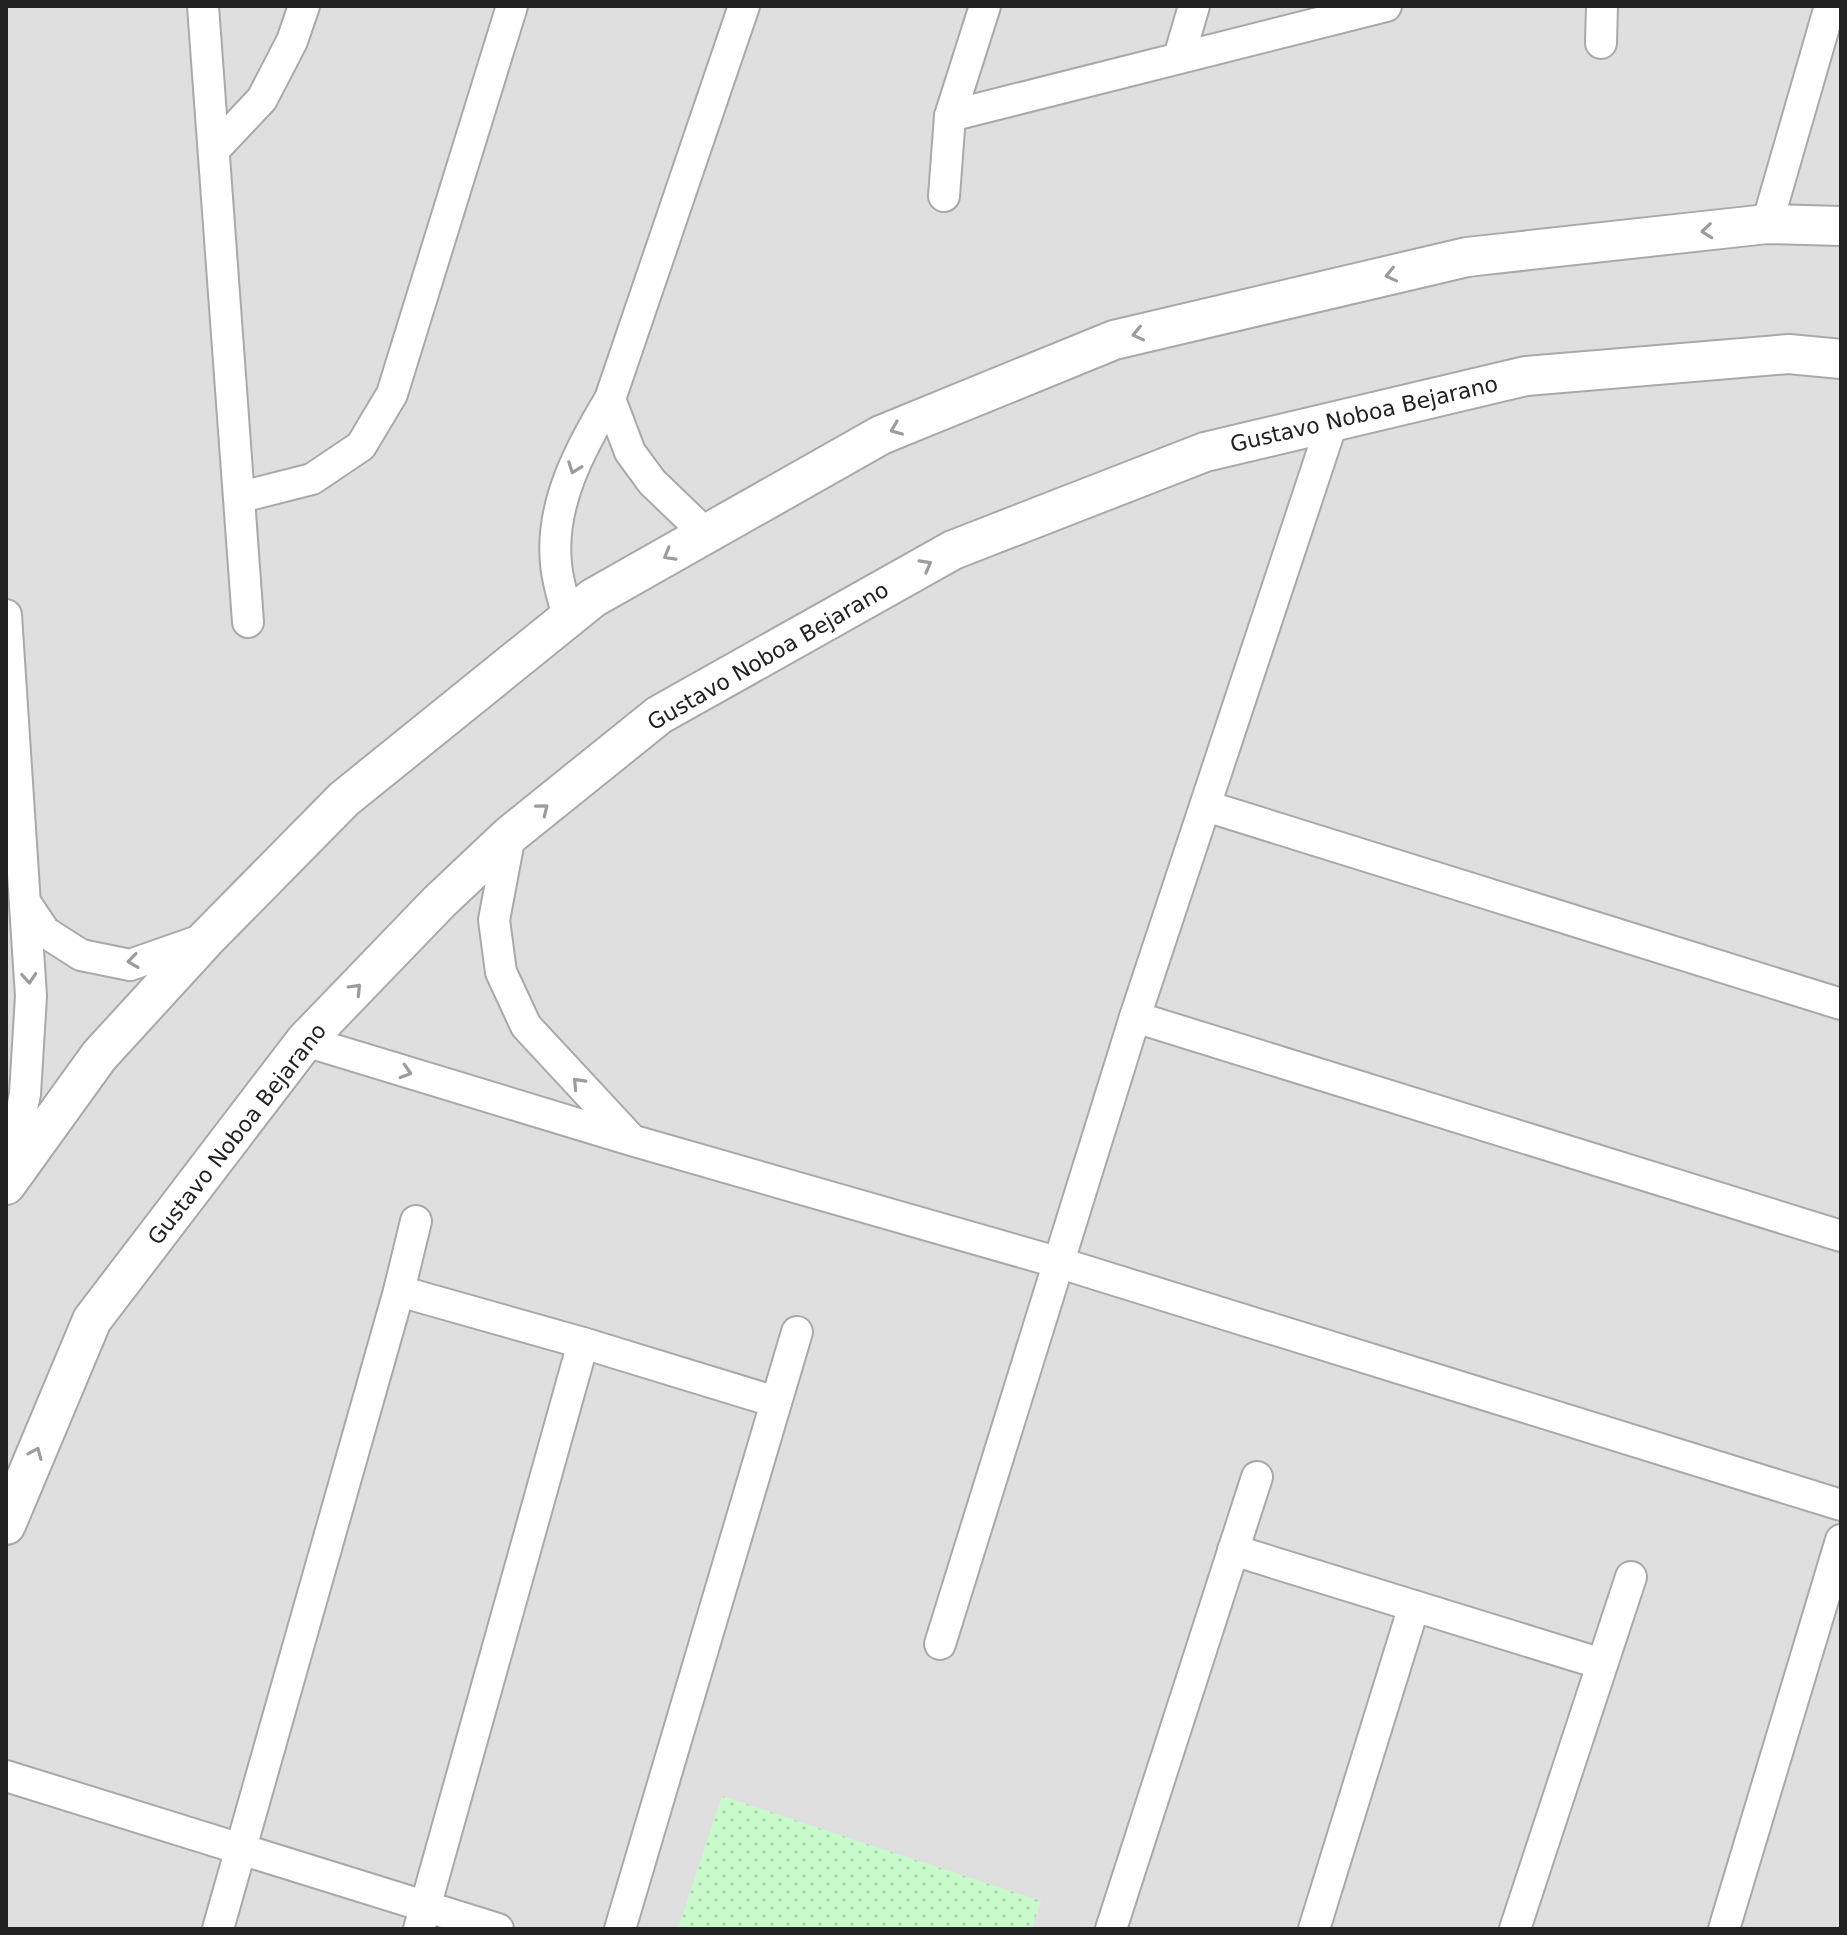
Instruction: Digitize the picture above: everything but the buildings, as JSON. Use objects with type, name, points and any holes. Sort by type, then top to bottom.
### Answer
[{"type":"street","points":[[203,6],[248,622]]},
{"type":"street","points":[[214,150],[262,99],[292,41],[304,6]]},
{"type":"street","points":[[241,497],[312,479],[361,446],[392,394],[512,6]]},
{"type":"street","points":[[568,618],[556,564],[556,528],[583,443],[610,399],[744,6]]},
{"type":"street","points":[[944,196],[950,116],[985,6]]},
{"type":"street","points":[[1179,57],[1194,6]]},
{"type":"street","points":[[950,116],[1386,6]]},
{"type":"street","points":[[1601,43],[1602,6]]},
{"type":"street","points":[[1767,224],[1830,6]]},
{"type":"street","points":[[6,1184],[99,1056],[207,938],[344,799],[593,598],[881,435],[1114,340],[1467,257],[1767,224],[1841,226]]},
{"type":"street","name":"Gustavo Noboa Bejarano","points":[[6,1525],[92,1320],[305,1041],[439,902],[510,835],[659,715],[953,550],[1205,452],[1526,376],[1789,354],[1841,359]]},
{"type":"street","points":[[610,399],[630,452],[652,482],[706,534]]},
{"type":"street","points":[[940,1644],[1135,1017],[1333,420]]},
{"type":"street","points":[[6,615],[31,996],[25,1094],[6,1184]]},
{"type":"street","points":[[1206,806],[1841,1004]]},
{"type":"street","points":[[510,835],[494,920],[501,972],[526,1026],[631,1140]]},
{"type":"street","points":[[24,900],[45,932],[81,955],[93,958],[130,965],[207,938]]},
{"type":"street","points":[[1135,1017],[1841,1236]]},
{"type":"street","points":[[305,1041],[631,1140],[1060,1263],[1841,1505]]},
{"type":"street","points":[[218,1929],[243,1849],[416,1221]]},
{"type":"street","points":[[399,1291],[776,1402]]},
{"type":"street","points":[[620,1929],[797,1332]]},
{"type":"street","points":[[422,1917],[583,1343]]},
{"type":"street","points":[[1111,1929],[1257,1477]]},
{"type":"street","points":[[1724,1929],[1841,1540]]},
{"type":"street","points":[[1233,1550],[1602,1664]]},
{"type":"street","points":[[1515,1929],[1631,1577]]},
{"type":"street","points":[[1314,1929],[1414,1606]]},
{"type":"street","points":[[6,1776],[243,1849],[422,1917],[498,1929]]},
{"type":"shaded area","points":[[6,6],[1841,6],[1841,1929],[6,1929]]},
{"type":"green space","points":[[722,1796],[1041,1901],[1032,1929],[678,1929]]}]
